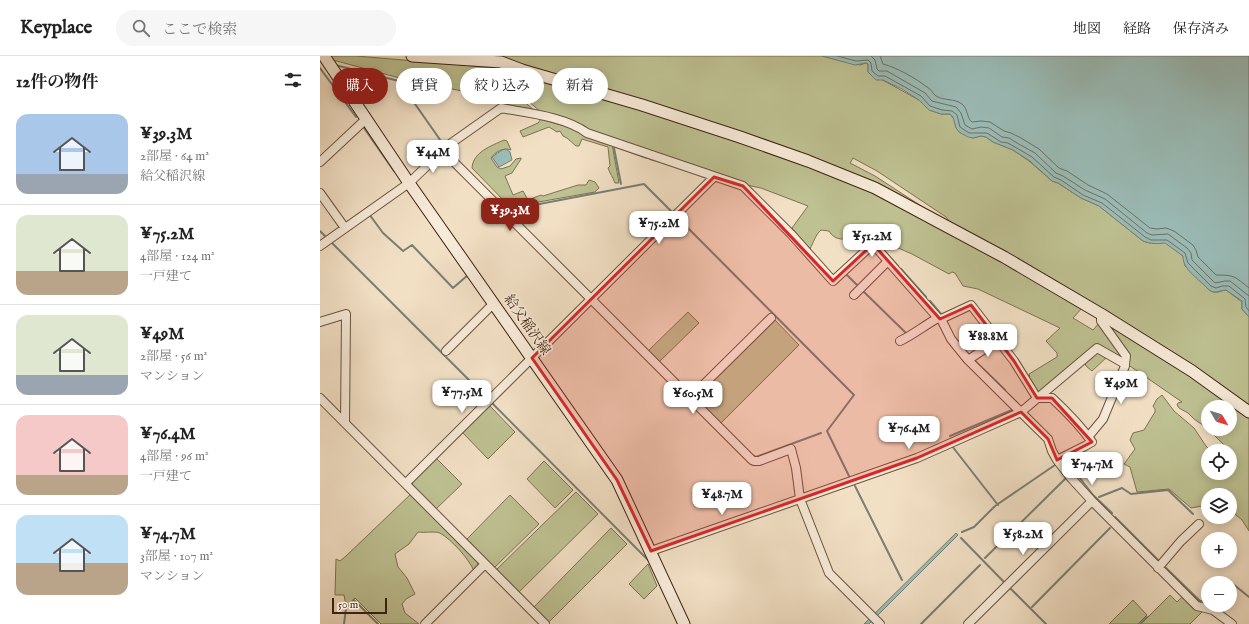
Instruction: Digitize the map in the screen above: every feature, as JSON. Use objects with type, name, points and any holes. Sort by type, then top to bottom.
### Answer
[{"type":"street","name":"給父稲沢線","points":[[324,56],[409,184],[617,480],[684,624]]},
{"type":"street","points":[[412,56],[448,57],[501,62],[522,70],[642,105],[808,161],[875,188],[1004,257],[1101,314],[1186,367],[1249,412]]},
{"type":"street","points":[[320,246],[409,184],[450,144],[501,108],[545,117],[578,126],[587,133],[743,186],[791,234],[833,281],[873,244],[940,318],[951,339],[968,360],[1048,439],[1057,460],[1092,502],[1196,606],[1213,610],[1232,624]]},
{"type":"street","points":[[320,162],[366,119]]},
{"type":"street","points":[[443,151],[754,461],[791,448],[796,468],[800,499],[829,573],[875,620]]},
{"type":"street","points":[[406,484],[714,177]]},
{"type":"street","points":[[320,193],[345,228]]},
{"type":"street","points":[[854,295],[888,261]]},
{"type":"street","points":[[446,351],[493,304]]},
{"type":"street","points":[[900,341],[912,335],[926,324],[971,304],[1014,361],[1037,398]]},
{"type":"street","points":[[320,322],[346,314],[345,422]]},
{"type":"street","points":[[1088,437],[1104,419],[1126,366],[1126,356],[1101,321],[1101,314]]},
{"type":"street","points":[[690,398],[771,318]]},
{"type":"street","points":[[968,360],[998,340]]},
{"type":"street","points":[[651,551],[917,458],[1021,412],[1097,348],[1125,364]]},
{"type":"street","points":[[320,398],[545,624]]},
{"type":"street","points":[[320,398],[320,403]]},
{"type":"street","points":[[1037,398],[1052,398],[1071,416],[1092,442],[1057,460]]},
{"type":"street","points":[[968,624],[1092,502]]},
{"type":"street","points":[[1158,568],[1199,524]]},
{"type":"street","points":[[425,624],[485,564]]},
{"type":"highlighted area","points":[[714,177],[743,186],[833,281],[873,244],[940,319],[971,305],[1014,361],[1037,398],[1052,398],[1092,442],[1057,460],[1048,439],[1021,412],[917,458],[651,551],[617,480],[532,358]]},
{"type":"green space","points":[[325,56],[356,56],[498,68],[460,68],[460,91],[452,89],[452,68],[396,68],[396,77],[388,75],[388,68],[363,68],[333,60]]},
{"type":"green space","points":[[492,56],[822,56],[860,65],[866,63],[868,64],[868,72],[919,100],[929,110],[941,114],[950,114],[954,119],[956,128],[973,138],[981,136],[986,137],[993,142],[1013,150],[1029,161],[1052,181],[1058,183],[1081,198],[1099,206],[1143,241],[1149,243],[1165,242],[1183,256],[1185,266],[1210,291],[1217,292],[1226,290],[1242,302],[1242,309],[1249,317],[1249,409],[1237,402],[1237,400],[1235,400],[951,224],[946,217],[877,171],[853,158],[850,163],[875,176],[938,217],[880,187],[608,95],[608,68],[552,68],[552,76],[544,74],[544,68],[528,68]]},
{"type":"green space","points":[[544,79],[552,82],[552,104],[608,104],[608,100],[802,163],[870,190],[936,223],[1083,307],[1073,318],[1093,330],[1100,322],[1124,359],[1096,346],[1038,395],[1028,379],[1030,377],[1029,374],[1057,357],[1057,353],[1046,341],[1060,328],[978,289],[963,286],[955,273],[952,272],[949,274],[912,254],[857,230],[851,238],[842,239],[836,238],[829,231],[821,230],[816,236],[810,249],[792,228],[808,206],[761,188],[742,184],[543,115],[531,104],[544,104]]},
{"type":"green space","points":[[505,104],[527,104],[535,111]]},
{"type":"green space","points":[[541,119],[578,130],[612,144],[619,183],[615,183],[608,168],[610,166],[608,147],[582,139],[579,146],[576,146],[563,136],[560,131],[557,132],[549,127],[523,137],[520,131],[538,123]]},
{"type":"green space","points":[[504,140],[507,141],[511,150],[505,149],[500,151],[491,158],[497,167],[501,169],[510,166],[516,159],[521,158],[512,173],[505,176],[513,195],[523,191],[528,200],[578,185],[586,185],[589,180],[595,182],[599,188],[595,192],[510,207],[472,168],[473,162],[479,154],[488,147]]},
{"type":"green space","points":[[688,312],[699,323],[658,363],[648,351]]},
{"type":"green space","points":[[774,319],[799,345],[720,424],[695,400],[695,397]]},
{"type":"green space","points":[[1104,319],[1154,350],[1226,400],[1201,400],[1201,424],[1188,413],[1179,408],[1177,405],[1178,403],[1182,402],[1127,364]]},
{"type":"green space","points":[[1098,350],[1108,356],[1092,371],[1086,366],[1085,363]]},
{"type":"green space","points":[[1162,395],[1174,411],[1194,428],[1205,444],[1201,444],[1201,480],[1237,480],[1237,444],[1223,444],[1215,436],[1237,436],[1237,408],[1249,416],[1249,531],[1242,520],[1237,516],[1237,488],[1201,488],[1201,506],[1191,508],[1169,489],[1137,492],[1130,467],[1124,464],[1135,449],[1130,440],[1133,433],[1144,430],[1155,412],[1153,406],[1157,399]]},
{"type":"green space","points":[[489,405],[515,432],[488,459],[462,432]]},
{"type":"green space","points":[[436,458],[462,484],[436,509],[412,485],[412,482]]},
{"type":"green space","points":[[544,461],[573,490],[555,508],[527,479]]},
{"type":"green space","points":[[576,492],[598,514],[518,593],[496,570]]},
{"type":"green space","points":[[412,493],[478,561],[478,567],[474,571],[460,550],[440,533],[418,532],[409,544],[395,554],[398,567],[407,578],[415,594],[406,599],[402,604],[405,613],[419,624],[381,624],[355,598],[346,606],[344,595],[335,595],[336,559],[340,561],[346,556]]},
{"type":"green space","points":[[510,495],[539,524],[494,568],[467,539]]},
{"type":"green space","points":[[611,528],[627,544],[548,623],[533,608]]},
{"type":"green space","points":[[648,564],[657,586],[644,599],[629,584]]},
{"type":"green space","points":[[1170,595],[1177,602],[1182,597],[1194,609],[1202,612],[1190,624],[1141,624]]},
{"type":"green space","points":[[1133,600],[1147,615],[1138,624],[1109,624]]},
{"type":"water","points":[[822,56],[1249,56],[1249,317],[1242,309],[1242,301],[1226,290],[1215,292],[1210,291],[1188,270],[1183,261],[1183,256],[1165,243],[1154,244],[1143,241],[1099,206],[1081,198],[1058,183],[1052,181],[1030,161],[1013,150],[993,142],[986,137],[981,136],[973,138],[959,132],[956,128],[953,117],[950,114],[941,114],[929,110],[919,100],[902,89],[883,80],[876,80],[868,72],[868,64],[866,63],[855,65]]},
{"type":"water","points":[[506,149],[510,152],[512,160],[499,167],[492,157]]},
{"type":"water","points":[[956,533],[958,535],[869,624],[864,624]]},
{"type":"waterway","points":[[335,65],[399,81],[443,144]]},
{"type":"waterway","points":[[320,68],[356,117]]},
{"type":"waterway","points":[[364,128],[394,171]]},
{"type":"waterway","points":[[614,146],[647,158]]},
{"type":"waterway","points":[[614,148],[621,184]]},
{"type":"waterway","points":[[650,159],[661,162]]},
{"type":"waterway","points":[[506,209],[508,210],[644,184],[672,212]]},
{"type":"waterway","points":[[369,214],[383,233],[403,251],[412,245],[453,288],[468,275]]},
{"type":"waterway","points":[[678,218],[854,395],[827,431],[849,476]]},
{"type":"waterway","points":[[320,231],[327,238]]},
{"type":"waterway","points":[[330,241],[486,397]]},
{"type":"waterway","points":[[879,245],[898,266]]},
{"type":"waterway","points":[[901,269],[926,297]]},
{"type":"waterway","points":[[846,274],[858,286]]},
{"type":"waterway","points":[[863,291],[907,334]]},
{"type":"waterway","points":[[930,301],[942,315]]},
{"type":"waterway","points":[[973,359],[1005,390]]},
{"type":"waterway","points":[[1008,394],[1017,403]]},
{"type":"waterway","points":[[492,403],[648,560]]},
{"type":"waterway","points":[[950,436],[1012,410]]},
{"type":"waterway","points":[[752,455],[756,457],[821,433]]},
{"type":"waterway","points":[[952,446],[998,505]]},
{"type":"waterway","points":[[1065,460],[1075,472]]},
{"type":"waterway","points":[[962,532],[974,527],[995,506],[1055,465]]},
{"type":"waterway","points":[[1079,477],[1093,495],[1112,513]]},
{"type":"waterway","points":[[985,558],[1066,478]]},
{"type":"waterway","points":[[855,486],[902,580]]},
{"type":"waterway","points":[[1099,497],[1122,488],[1131,494],[1168,490],[1193,514]]},
{"type":"waterway","points":[[1115,517],[1160,562]]},
{"type":"waterway","points":[[1032,607],[1110,528]]},
{"type":"waterway","points":[[961,538],[1004,582]]},
{"type":"waterway","points":[[921,624],[980,565]]},
{"type":"waterway","points":[[1165,567],[1201,601]]},
{"type":"waterway","points":[[1009,587],[1046,624]]},
{"type":"waterway","points":[[1237,587],[1249,597]]},
{"type":"waterway","points":[[344,624],[346,608],[354,600],[378,624]]},
{"type":"waterway","points":[[1140,624],[1147,617]]}]
